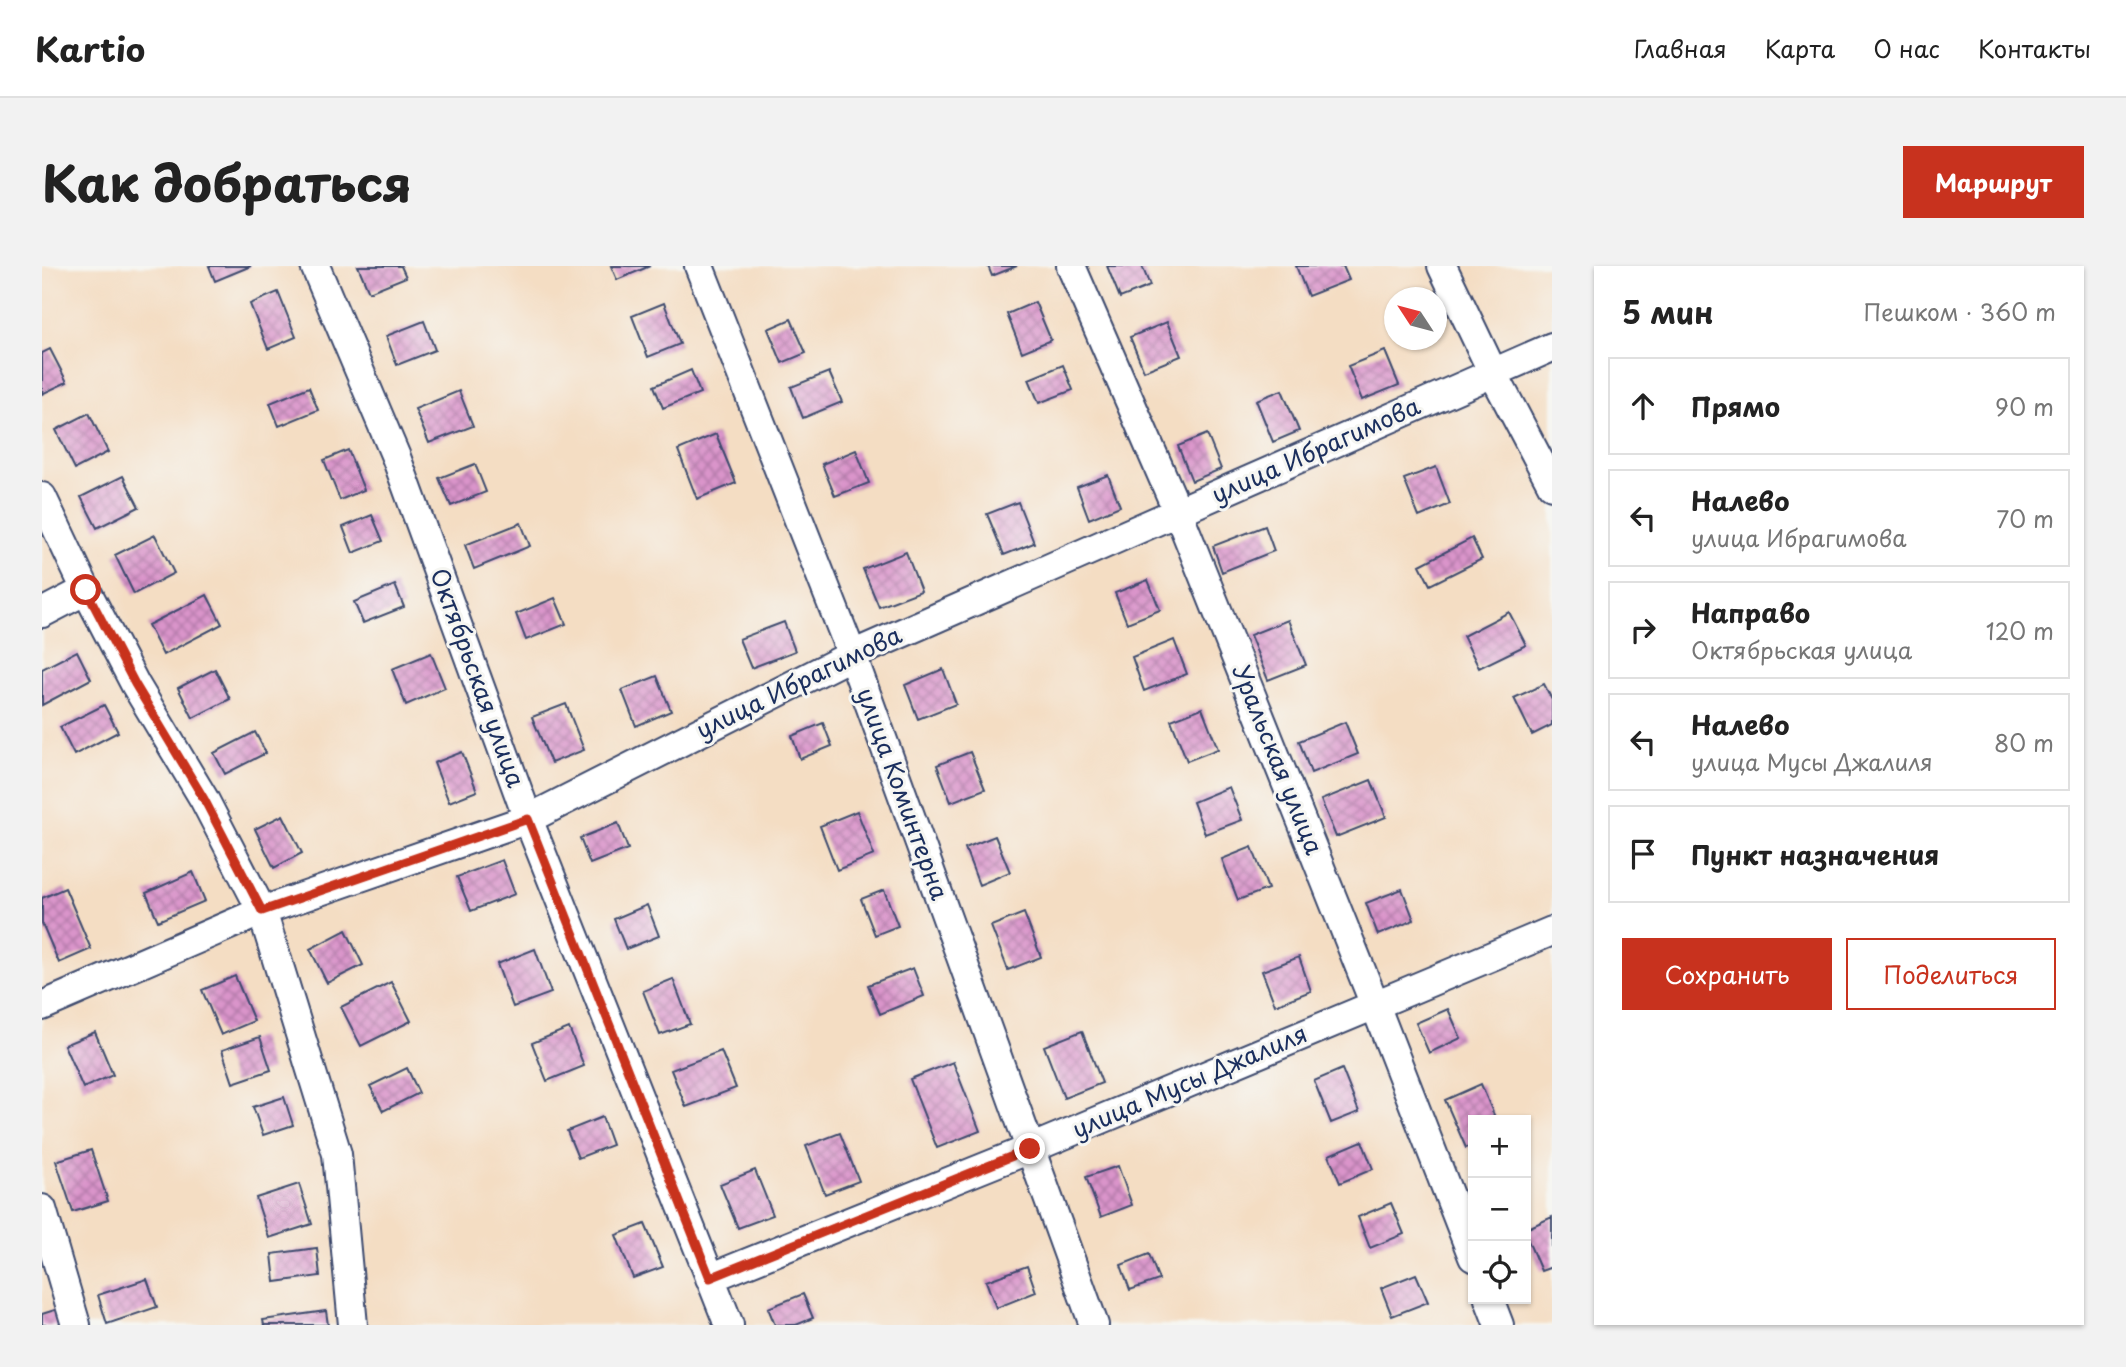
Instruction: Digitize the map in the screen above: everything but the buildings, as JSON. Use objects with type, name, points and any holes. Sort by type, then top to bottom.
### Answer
[{"type":"street","name":"Октябрьская улица","points":[[316,266],[396,457],[528,819],[729,1325]]},
{"type":"street","name":"улица Коминтерна","points":[[699,266],[852,655],[1094,1325]]},
{"type":"street","name":"Уральская улица","points":[[1071,266],[1178,512],[1468,1244]]},
{"type":"street","points":[[1443,266],[1493,373],[1552,485]]},
{"type":"street","name":"улица Ибрагимова","points":[[42,1006],[262,911],[528,819],[852,655],[1552,347]]},
{"type":"street","points":[[42,497],[135,684],[204,799],[262,911],[337,1154],[353,1325]]},
{"type":"street","points":[[42,613],[86,590]]},
{"type":"street","name":"улица Мусы Джалиля","points":[[710,1278],[1030,1149],[1552,931]]},
{"type":"street","points":[[42,1209],[76,1325]]},
{"type":"street","points":[[1491,1304],[1499,1325]]},
{"type":"route","points":[[86,590],[135,684],[204,799],[262,911],[528,819],[710,1278],[1030,1149]]}]
